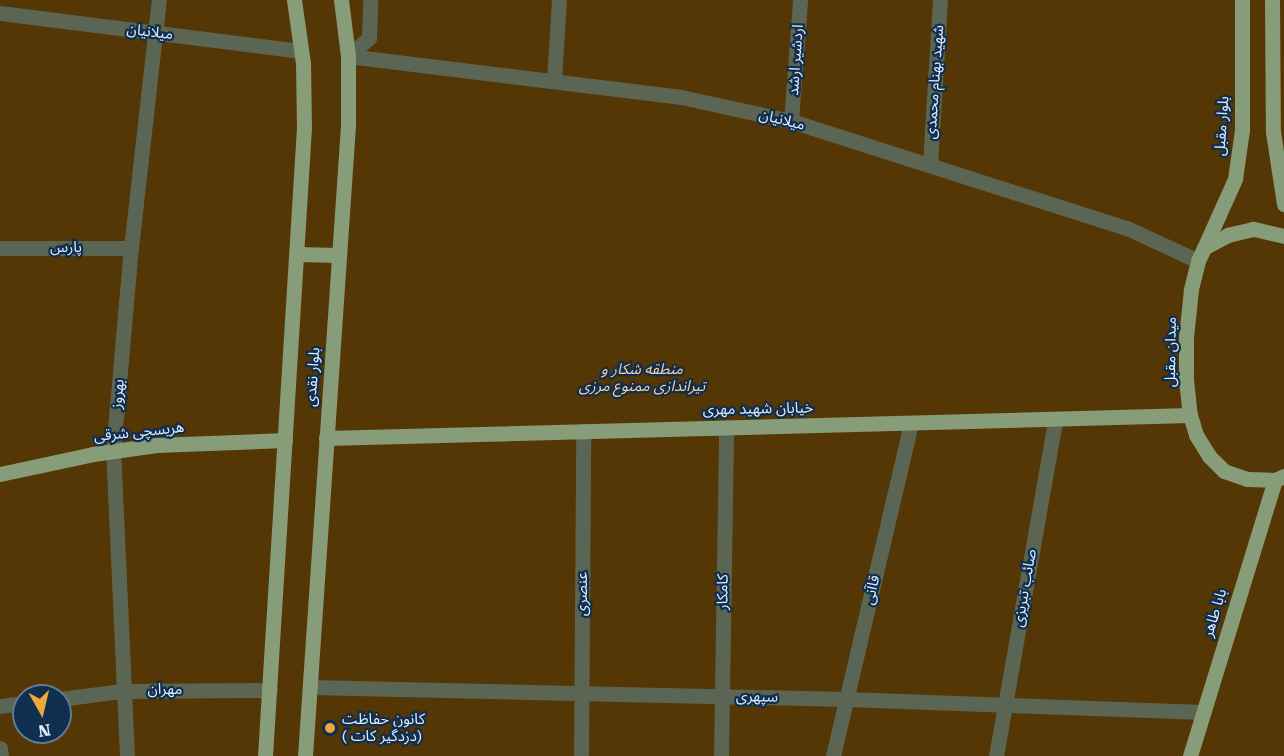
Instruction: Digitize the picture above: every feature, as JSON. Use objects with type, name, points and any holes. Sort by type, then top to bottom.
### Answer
[{"type":"main road","name":"بلوار نقدی","points":[[265,756],[304,127],[301,51],[294,0]]},
{"type":"main road","name":"بلوار نقدی","points":[[305,756],[348,126],[348,56],[341,0]]},
{"type":"main road","name":"بلوار مقبل","points":[[1201,255],[1222,212],[1236,170],[1242,130],[1242,0]]},
{"type":"main road","points":[[1272,0],[1273,132],[1284,204]]},
{"type":"main road","points":[[1201,255],[1228,235],[1253,229],[1284,236]]},
{"type":"main road","points":[[297,254],[339,255]]},
{"type":"main road","name":"میدان مقبل","points":[[1201,255],[1191,290],[1186,337],[1186,379],[1190,415],[1196,435],[1209,456],[1224,471],[1247,479],[1280,478]]},
{"type":"main road","name":"خیابان شهید مهری","points":[[327,438],[1190,415]]},
{"type":"main road","name":"هریسچی شرقی","points":[[0,474],[156,446],[285,440]]},
{"type":"main road","name":"بابا طاهر","points":[[1190,756],[1280,478]]},
{"type":"street","name":"بهروز","points":[[127,756],[113,452],[131,248],[159,0]]},
{"type":"street","points":[[348,56],[369,38],[370,0]]},
{"type":"street","points":[[554,81],[559,0]]},
{"type":"street","name":"اردشیر ارشد","points":[[791,121],[800,0]]},
{"type":"street","name":"شهید بهنام محمدی","points":[[930,164],[940,0]]},
{"type":"street","name":"میلانیان","points":[[0,13],[301,51]]},
{"type":"street","name":"میلانیان","points":[[348,56],[681,97],[791,121],[1127,228],[1201,255]]},
{"type":"street","name":"پارس","points":[[0,248],[131,248]]},
{"type":"street","name":"صائب تبریزی","points":[[996,756],[1055,420]]},
{"type":"street","name":"قاآنی","points":[[834,756],[912,423]]},
{"type":"street","name":"کامکار","points":[[722,756],[726,428]]},
{"type":"street","name":"عنصری","points":[[581,756],[583,431]]},
{"type":"street","name":"سپهری","points":[[310,687],[847,699],[1204,712]]},
{"type":"street","name":"مهران","points":[[72,697],[123,691],[270,690]]},
{"type":"street","points":[[0,748],[1,756]]},
{"type":"green space","name":"منطقه شکار و تیراندازی ممنوع مرزی","points":[[0,0],[1284,0],[1284,756],[0,756]]},
{"type":"place","name":"کانون حفاظت ( دزدگیر کات)","points":[[330,728]]}]
